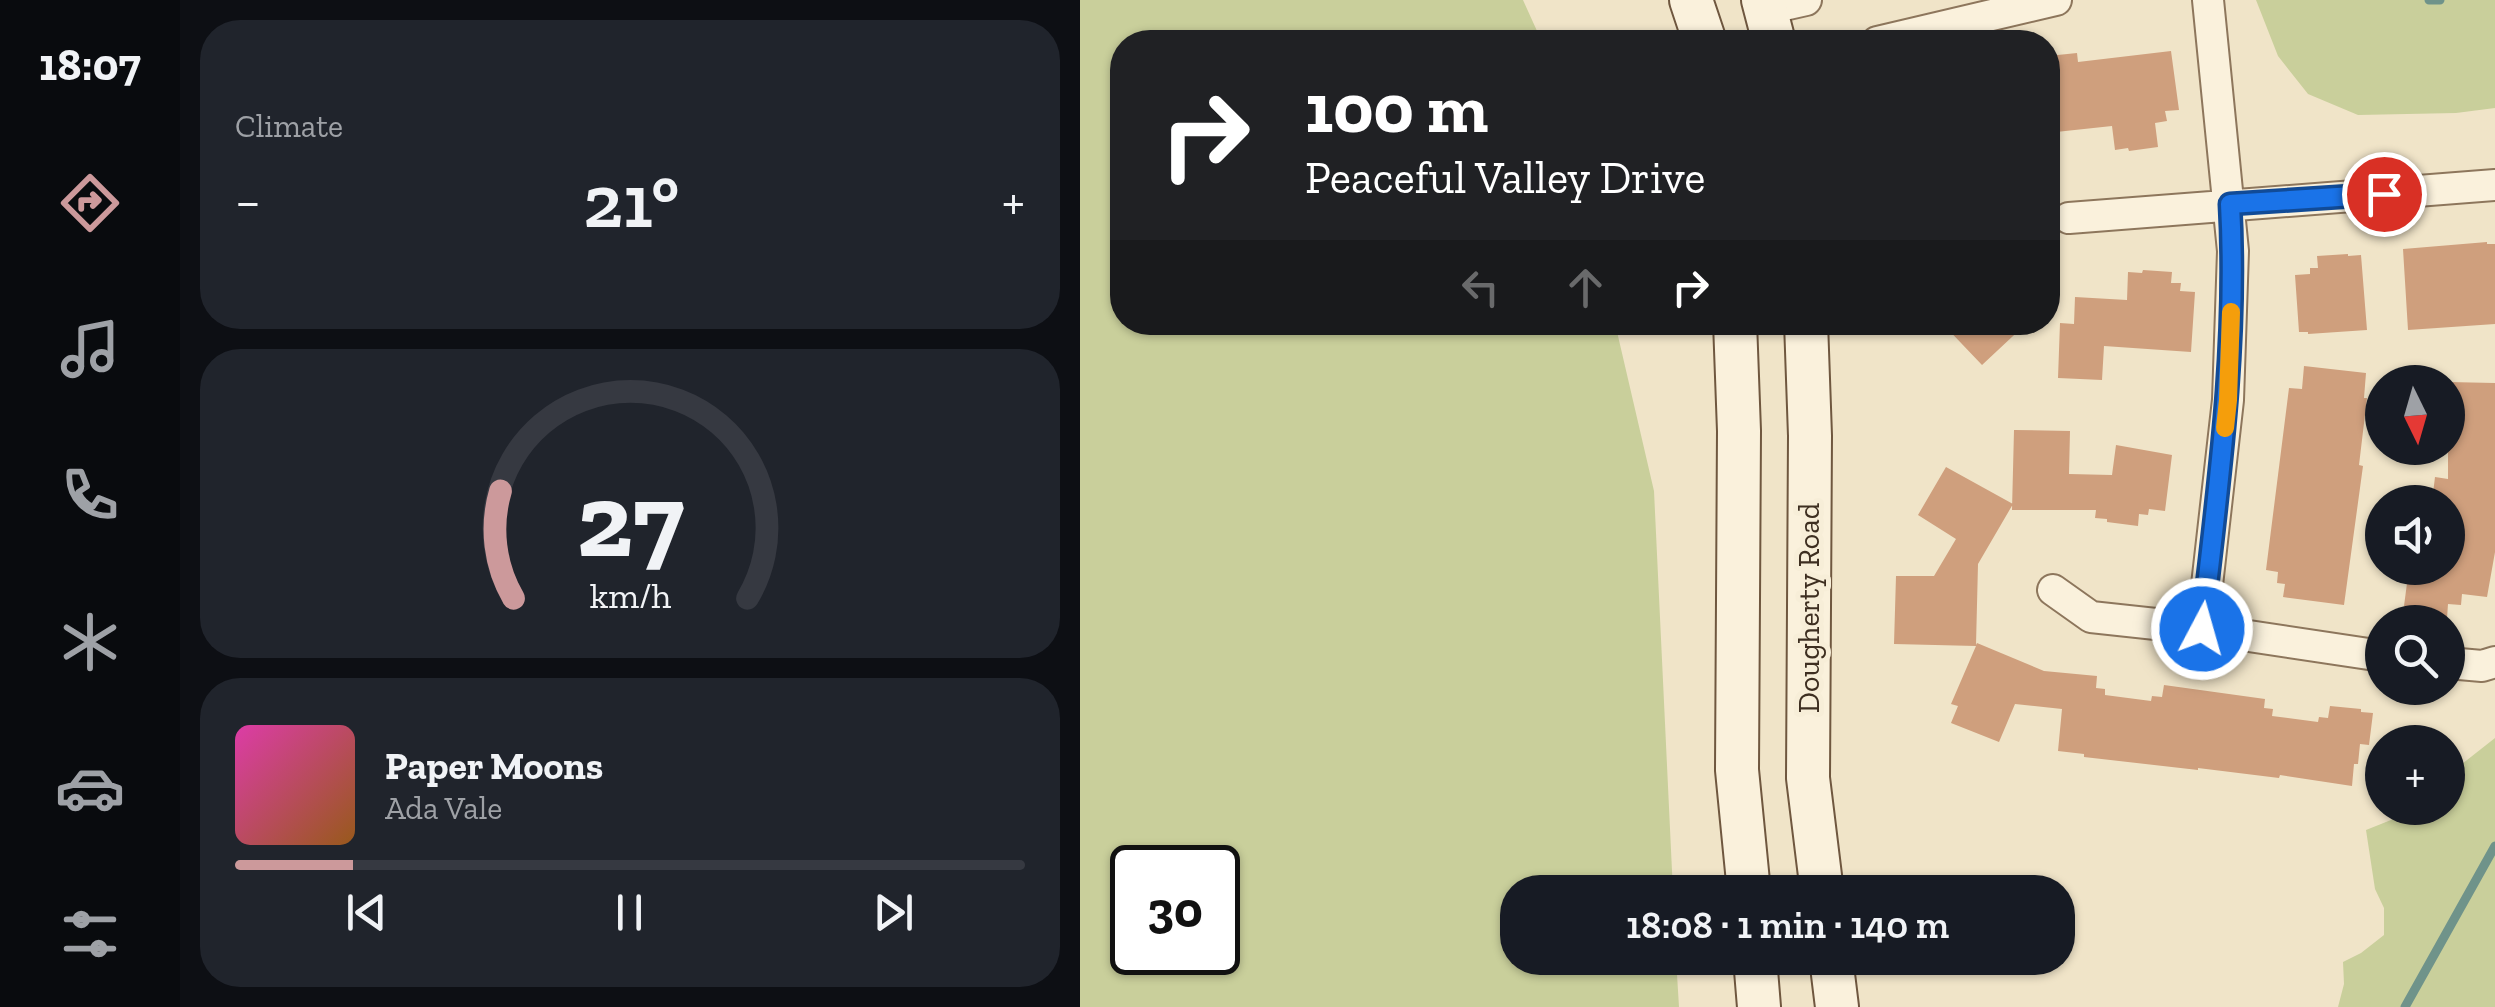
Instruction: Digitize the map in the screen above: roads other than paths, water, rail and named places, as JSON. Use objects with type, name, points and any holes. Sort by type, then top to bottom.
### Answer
[{"type":"main road","points":[[1691,0],[1701,30]]},
{"type":"main road","points":[[1735,335],[1739,431],[1737,770],[1747,875]]},
{"type":"main road","name":"Dougherty Road","points":[[1806,335],[1810,436],[1808,778],[1820,875]]},
{"type":"main road","points":[[1756,975],[1759,1007]]},
{"type":"main road","points":[[1833,975],[1838,1007]]},
{"type":"street","points":[[1927,30],[2056,0]]},
{"type":"street","points":[[2202,629],[2228,400],[2233,252],[2208,0]]},
{"type":"street","points":[[2070,218],[2495,186]]},
{"type":"street","points":[[2053,590],[2091,618],[2202,629],[2365,653]]},
{"type":"street","points":[[2465,664],[2495,662]]},
{"type":"waterway","points":[[2429,0],[2440,0]]},
{"type":"waterway","points":[[2405,1007],[2495,846]]}]
